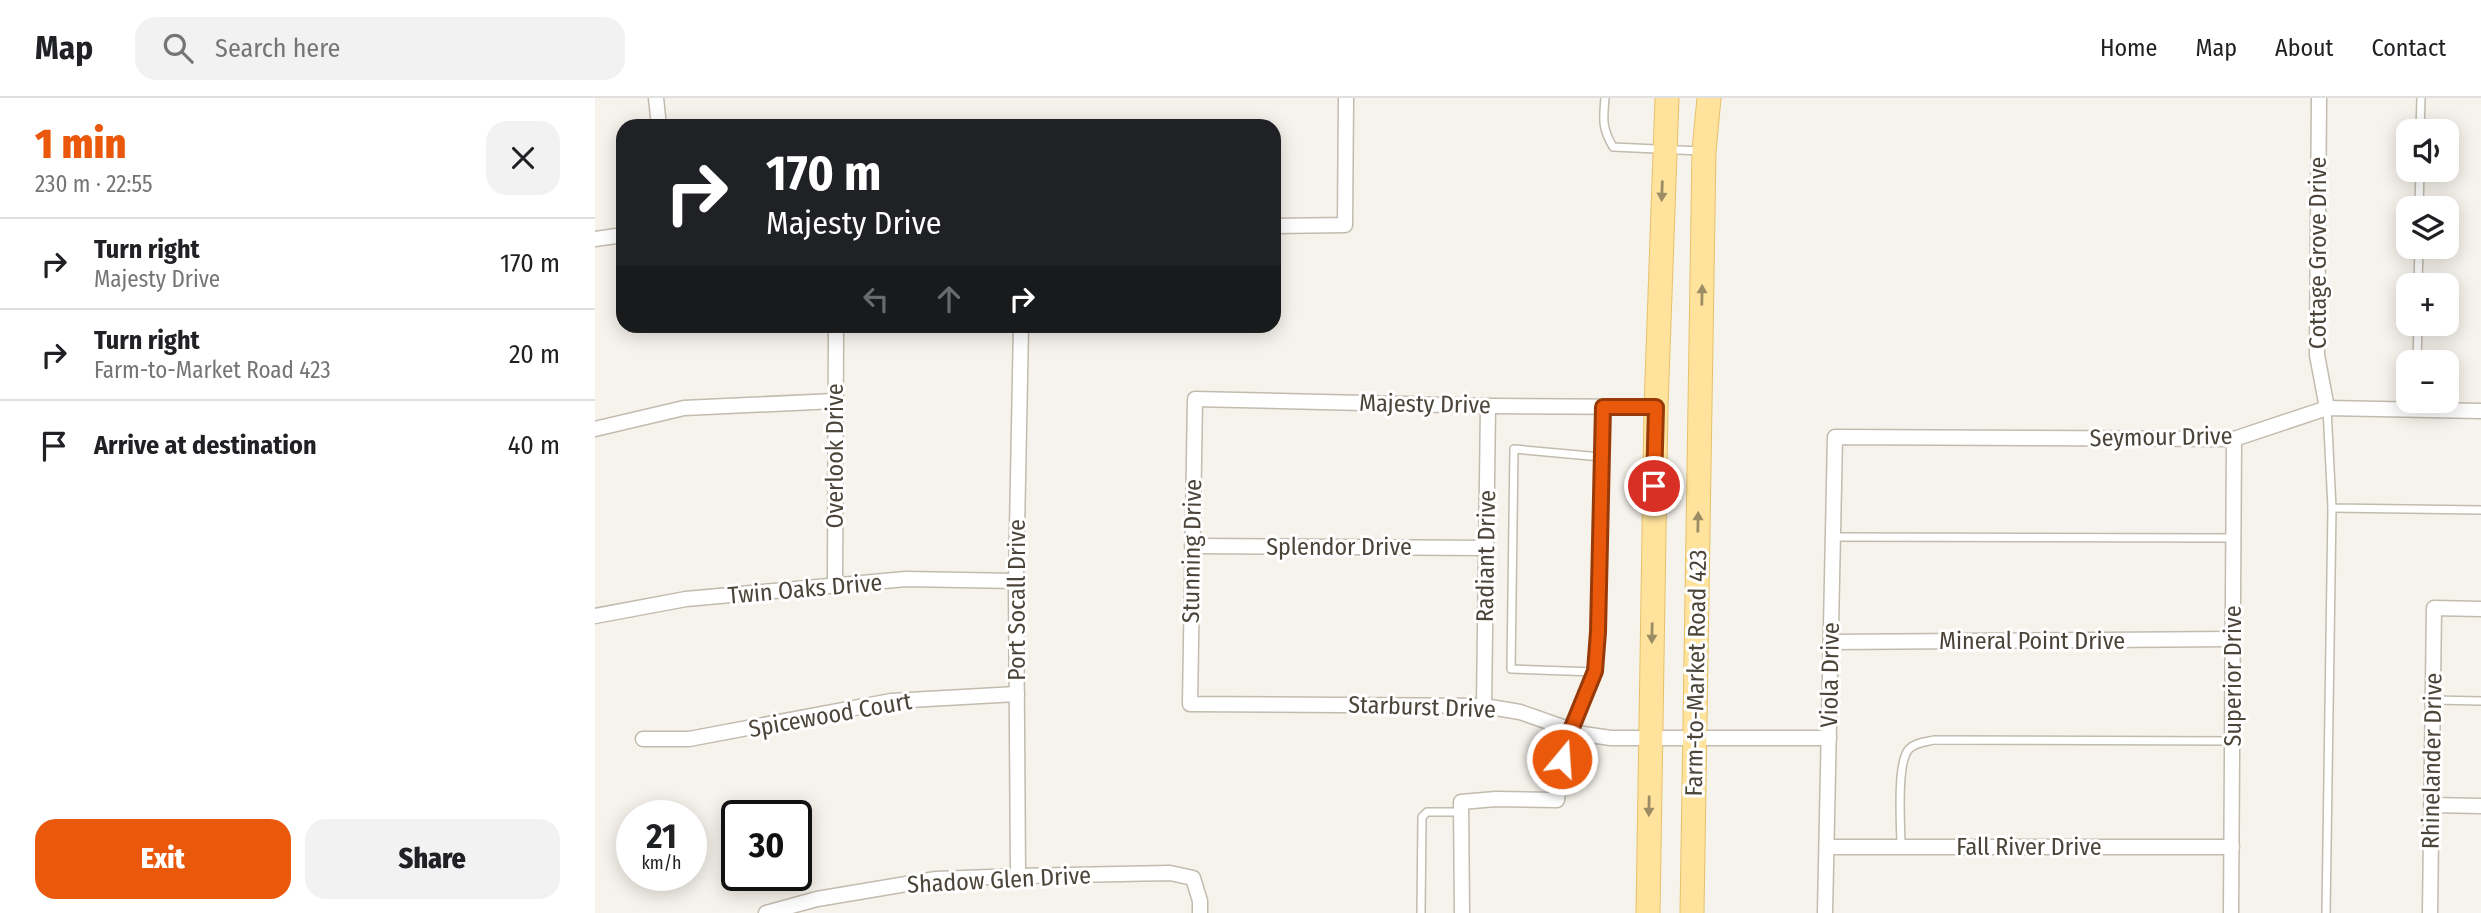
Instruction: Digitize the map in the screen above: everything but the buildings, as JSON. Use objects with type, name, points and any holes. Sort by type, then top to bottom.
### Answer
[{"type":"main road","name":"Farm-to-Market Road 423","points":[[1648,913],[1656,407],[1667,98]]},
{"type":"main road","name":"Farm-to-Market Road 423","points":[[1692,913],[1705,152],[1709,98]]},
{"type":"street","points":[[656,98],[658,119]]},
{"type":"street","points":[[1281,226],[1345,225],[1346,98]]},
{"type":"street","name":"Cottage Grove Drive","points":[[2319,98],[2317,355],[2327,408]]},
{"type":"street","points":[[595,239],[616,236]]},
{"type":"street","name":"Overlook Drive","points":[[835,587],[836,333]]},
{"type":"street","name":"Port Socall Drive","points":[[1018,876],[1016,581],[1021,333]]},
{"type":"street","name":"Majesty Drive","points":[[1195,398],[1488,406],[1656,407]]},
{"type":"street","name":"Stunning Drive","points":[[1189,704],[1195,398]]},
{"type":"street","points":[[595,429],[684,408],[835,401]]},
{"type":"street","name":"Radiant Drive","points":[[1484,706],[1488,406]]},
{"type":"street","name":"Seymour Drive","points":[[1835,437],[2234,439],[2327,408],[2396,406]]},
{"type":"street","name":"Seymour Drive","points":[[2459,409],[2481,411]]},
{"type":"street","name":"Viola Drive","points":[[1825,913],[1835,437]]},
{"type":"street","name":"Superior Drive","points":[[2231,913],[2234,439]]},
{"type":"street","name":"Splendor Drive","points":[[1192,546],[1485,548]]},
{"type":"street","name":"Twin Oaks Drive","points":[[595,617],[686,600],[907,579],[1016,581]]},
{"type":"street","name":"Rhinelander Drive","points":[[2430,913],[2434,608],[2481,608]]},
{"type":"street","name":"Mineral Point Drive","points":[[1831,642],[2233,639]]},
{"type":"street","name":"Spicewood Court","points":[[643,739],[689,739],[891,701],[1017,694]]},
{"type":"street","name":"Starburst Drive","points":[[1189,704],[1484,706],[1520,712],[1583,734],[1611,738],[1829,738]]},
{"type":"street","points":[[1462,913],[1461,802],[1496,799],[1557,800],[1562,759],[1571,730]]},
{"type":"street","points":[[2431,805],[2481,806]]},
{"type":"street","name":"Fall River Drive","points":[[1827,848],[2232,848]]},
{"type":"street","name":"Shadow Glen Drive","points":[[766,913],[817,899],[936,880],[1170,873],[1193,878],[1200,901],[1200,913]]},
{"type":"lane","points":[[1605,98],[1603,121],[1613,148],[1705,152]]},
{"type":"lane","points":[[2420,119],[2421,98]]},
{"type":"lane","points":[[1571,730],[1595,671],[1603,407]]},
{"type":"lane","points":[[2326,913],[2332,508],[2327,408]]},
{"type":"lane","points":[[1595,671],[1511,669],[1514,449],[1601,457]]},
{"type":"lane","points":[[2332,508],[2481,510]]},
{"type":"lane","points":[[1833,537],[2234,538]]},
{"type":"lane","points":[[2433,700],[2481,701]]},
{"type":"lane","points":[[1901,848],[1902,764],[1907,750],[1917,743],[1934,740],[2232,741]]},
{"type":"lane","points":[[1421,913],[1422,817],[1427,812],[1461,812]]},
{"type":"route","points":[[1562,759],[1595,671],[1603,407],[1656,407],[1654,486]]}]
